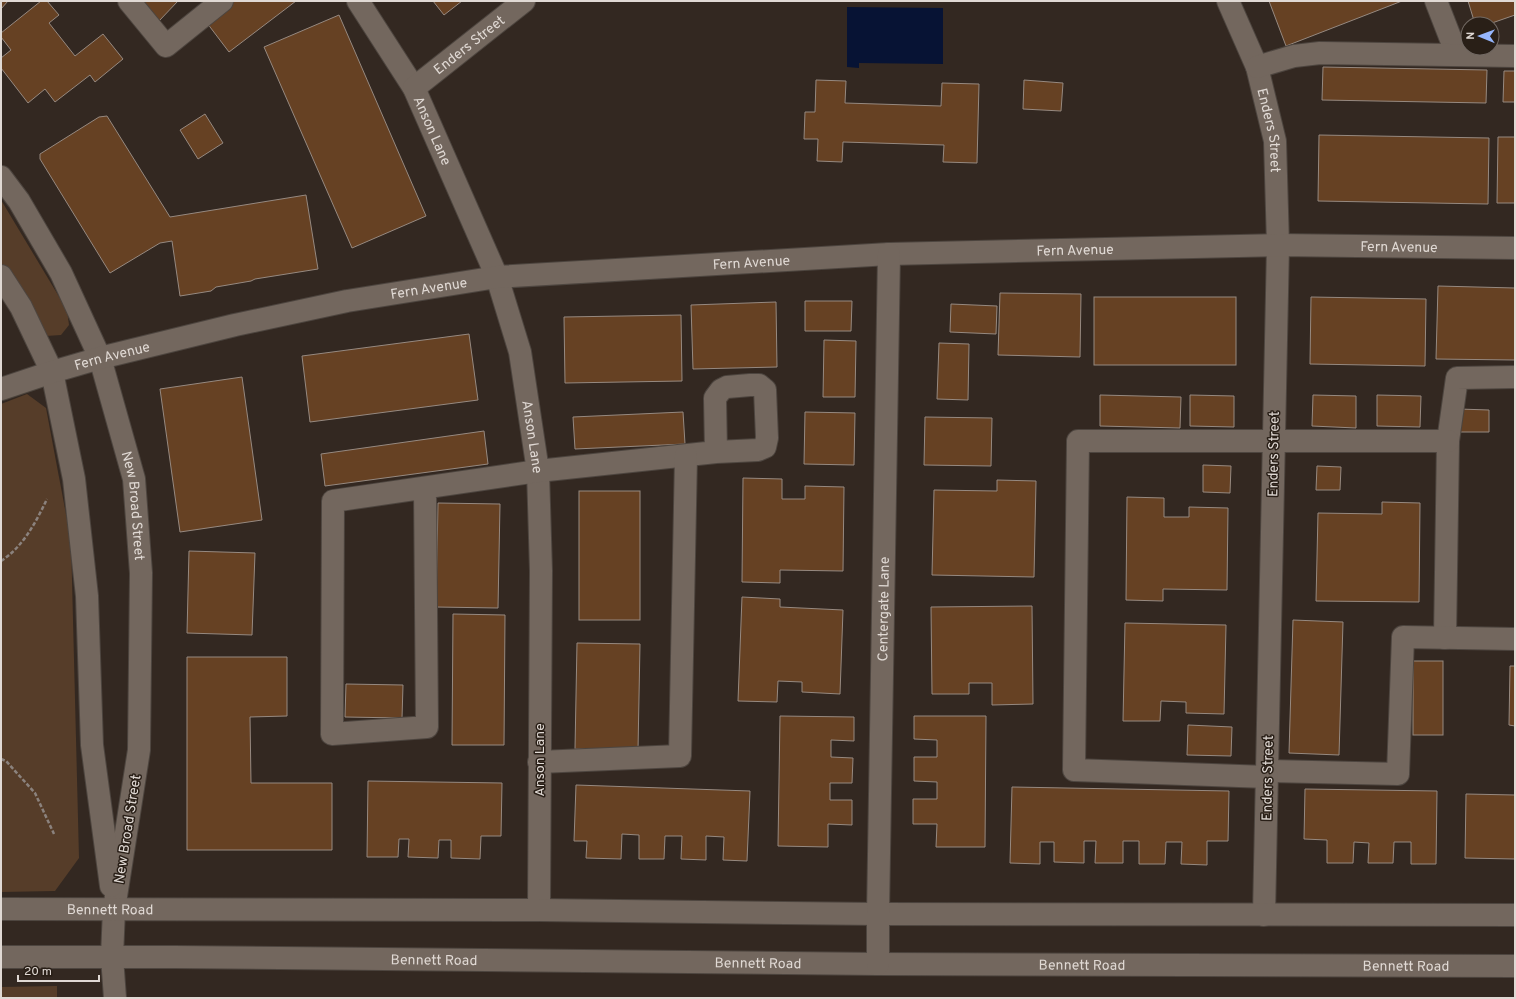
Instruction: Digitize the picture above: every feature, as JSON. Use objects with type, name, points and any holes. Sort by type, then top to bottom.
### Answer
[{"type":"street","points":[[129,1],[166,46],[222,1]]},
{"type":"street","name":"Anson Lane","points":[[358,1],[414,88],[498,277],[520,352],[538,471],[540,571],[539,910]]},
{"type":"street","name":"Enders Street","points":[[414,88],[524,1]]},
{"type":"street","name":"Enders Street","points":[[1228,1],[1257,67],[1275,141],[1278,245],[1264,915]]},
{"type":"street","points":[[1436,1],[1457,55]]},
{"type":"street","points":[[1257,67],[1294,56],[1320,53],[1515,56]]},
{"type":"street","name":"New Broad Street","points":[[1,178],[18,201],[61,273],[100,358],[134,479],[141,573],[140,750],[114,909]]},
{"type":"street","name":"Fern Avenue","points":[[1,389],[100,358],[235,324],[325,306],[498,277],[889,254],[1278,245],[1515,248]]},
{"type":"street","name":"Centergate Lane","points":[[878,964],[889,254]]},
{"type":"street","name":"New Broad Street","points":[[1,276],[21,307],[52,372],[74,479],[87,596],[92,745],[114,909]]},
{"type":"street","points":[[1446,638],[1448,442],[1457,378],[1515,377]]},
{"type":"street","points":[[1448,442],[1273,440],[1078,441],[1074,770],[1267,774],[1398,774],[1403,637],[1515,639]]},
{"type":"street","points":[[425,488],[428,727],[332,734],[333,502],[425,488],[538,471],[716,452]]},
{"type":"street","points":[[539,762],[680,756],[686,456]]},
{"type":"street","name":"Bennett Road","points":[[1,909],[539,910],[878,914],[1515,915]]},
{"type":"street","points":[[114,909],[112,957],[115,998]]},
{"type":"street","name":"Bennett Road","points":[[1,957],[878,964],[1515,966]]},
{"type":"path","points":[[1,561],[21,542],[35,524],[47,499]]},
{"type":"path","points":[[1,758],[6,761],[35,793],[54,834]]},
{"type":"shaded area","points":[[1,200],[67,310],[69,325],[61,335],[46,336],[1,266]]},
{"type":"shaded area","points":[[27,394],[46,408],[71,541],[79,858],[55,891],[1,892],[1,404]]},
{"type":"shaded area","points":[[57,986],[57,998],[1,998],[1,987]]},
{"type":"water","points":[[847,7],[943,8],[943,64],[859,63],[859,68],[847,67]]},
{"type":"building","points":[[1,1],[8,1],[1,9]]},
{"type":"building","points":[[41,1],[47,1],[59,15],[49,23],[75,56],[103,34],[123,59],[95,82],[90,75],[55,102],[45,89],[28,103],[1,68],[1,58],[11,50],[1,37],[1,33]]},
{"type":"building","points":[[138,1],[178,1],[159,21]]},
{"type":"building","points":[[235,1],[296,1],[229,52],[207,23]]},
{"type":"building","points":[[433,1],[462,1],[444,15]]},
{"type":"building","points":[[1269,1],[1402,1],[1286,46]]},
{"type":"building","points":[[1468,1],[1515,1],[1515,15],[1500,20],[1500,16],[1473,16]]},
{"type":"building","points":[[339,15],[426,216],[352,248],[264,47]]},
{"type":"building","points":[[1323,67],[1487,70],[1486,103],[1322,100]]},
{"type":"building","points":[[1504,71],[1515,71],[1515,102],[1503,102]]},
{"type":"building","points":[[816,80],[846,81],[845,103],[941,106],[942,83],[979,84],[977,163],[943,162],[944,145],[843,142],[842,162],[817,161],[818,139],[804,139],[805,112],[815,112]]},
{"type":"building","points":[[1024,80],[1063,83],[1061,111],[1023,109]]},
{"type":"building","points":[[205,114],[223,143],[198,159],[180,130]]},
{"type":"building","points":[[107,116],[170,217],[306,195],[318,269],[255,279],[216,287],[211,291],[180,296],[172,241],[160,243],[110,273],[40,159],[40,154],[99,117]]},
{"type":"building","points":[[1319,135],[1489,138],[1488,204],[1318,201]]},
{"type":"building","points":[[1498,137],[1515,137],[1515,203],[1497,203]]},
{"type":"building","points":[[1438,286],[1515,288],[1515,360],[1436,359]]},
{"type":"building","points":[[1000,293],[1081,294],[1080,357],[998,355]]},
{"type":"building","points":[[1094,297],[1236,297],[1236,365],[1094,365]]},
{"type":"building","points":[[1311,297],[1426,299],[1425,366],[1310,364]]},
{"type":"building","points":[[805,301],[852,301],[851,331],[805,331]]},
{"type":"building","points":[[776,302],[777,367],[693,369],[691,305]]},
{"type":"building","points":[[951,304],[997,306],[996,334],[950,332]]},
{"type":"building","points":[[681,315],[682,381],[565,383],[564,317]]},
{"type":"building","points":[[469,334],[478,400],[310,422],[302,356]]},
{"type":"building","points":[[824,340],[856,341],[855,397],[823,397]]},
{"type":"building","points":[[939,343],[969,344],[968,400],[937,399]]},
{"type":"building","points":[[242,377],[262,520],[180,532],[160,389]]},
{"type":"building","points":[[1100,395],[1181,397],[1180,428],[1100,426]]},
{"type":"building","points":[[1190,395],[1234,396],[1234,427],[1190,426]]},
{"type":"building","points":[[1313,395],[1356,396],[1356,428],[1312,426]]},
{"type":"building","points":[[1377,395],[1421,396],[1420,427],[1377,426]]},
{"type":"building","points":[[1459,409],[1489,410],[1489,432],[1459,432]]},
{"type":"building","points":[[683,412],[685,444],[575,449],[573,417]]},
{"type":"building","points":[[805,412],[855,413],[854,465],[804,464]]},
{"type":"building","points":[[925,417],[992,418],[991,466],[924,465]]},
{"type":"building","points":[[484,431],[488,464],[325,486],[321,454]]},
{"type":"building","points":[[1203,465],[1231,466],[1230,493],[1203,492]]},
{"type":"building","points":[[1317,466],[1341,467],[1340,490],[1316,490]]},
{"type":"building","points":[[743,478],[782,479],[782,499],[805,499],[805,486],[844,487],[843,571],[780,570],[780,583],[742,582]]},
{"type":"building","points":[[997,480],[1036,481],[1034,577],[932,575],[934,490],[997,491]]},
{"type":"building","points":[[579,491],[640,491],[640,620],[579,620]]},
{"type":"building","points":[[1127,497],[1164,498],[1164,517],[1189,517],[1189,507],[1228,508],[1227,590],[1163,589],[1163,601],[1126,600]]},
{"type":"building","points":[[1382,502],[1420,503],[1419,602],[1316,601],[1318,513],[1382,514]]},
{"type":"building","points":[[438,503],[500,504],[498,608],[436,607]]},
{"type":"building","points":[[189,551],[255,553],[252,635],[187,633]]},
{"type":"building","points":[[742,597],[780,599],[780,607],[843,610],[840,694],[802,692],[802,682],[778,681],[777,702],[738,701]]},
{"type":"building","points":[[1032,606],[1033,704],[992,705],[992,683],[969,683],[969,694],[932,694],[931,607]]},
{"type":"building","points":[[453,614],[505,615],[504,745],[452,745]]},
{"type":"building","points":[[1293,620],[1343,622],[1339,755],[1289,753]]},
{"type":"building","points":[[1125,623],[1226,625],[1224,714],[1186,713],[1186,702],[1161,701],[1160,721],[1123,721]]},
{"type":"building","points":[[577,643],[640,644],[638,750],[575,749]]},
{"type":"building","points":[[187,657],[287,657],[287,716],[250,717],[251,783],[332,783],[332,850],[187,850]]},
{"type":"building","points":[[1413,661],[1443,661],[1443,735],[1413,735]]},
{"type":"building","points":[[1510,666],[1515,666],[1515,726],[1509,725]]},
{"type":"building","points":[[346,684],[403,685],[402,718],[345,717]]},
{"type":"building","points":[[780,716],[854,717],[854,741],[831,740],[831,757],[853,758],[852,783],[830,783],[830,800],[852,800],[852,825],[828,824],[828,847],[778,846]]},
{"type":"building","points":[[914,716],[986,716],[985,847],[936,847],[937,824],[913,824],[913,799],[937,799],[937,782],[914,781],[914,757],[937,757],[937,740],[914,739]]},
{"type":"building","points":[[1188,725],[1232,727],[1231,756],[1187,755]]},
{"type":"building","points":[[368,781],[502,783],[501,836],[481,836],[480,859],[451,858],[451,840],[439,840],[438,858],[408,857],[409,839],[399,839],[398,857],[367,857]]},
{"type":"building","points":[[576,785],[750,791],[747,861],[723,860],[724,837],[706,836],[706,860],[681,859],[682,836],[665,836],[664,859],[639,859],[639,835],[622,834],[621,859],[586,858],[587,841],[574,841]]},
{"type":"building","points":[[1012,787],[1229,791],[1228,841],[1207,841],[1207,865],[1181,864],[1182,842],[1166,842],[1165,864],[1139,864],[1139,841],[1123,841],[1123,863],[1095,863],[1096,841],[1084,841],[1084,863],[1054,862],[1054,842],[1040,842],[1040,864],[1010,863]]},
{"type":"building","points":[[1305,789],[1437,791],[1436,864],[1411,864],[1411,842],[1394,842],[1393,863],[1368,863],[1369,843],[1354,842],[1353,863],[1327,863],[1327,840],[1304,839]]},
{"type":"building","points":[[1466,794],[1515,795],[1515,859],[1465,858]]}]
